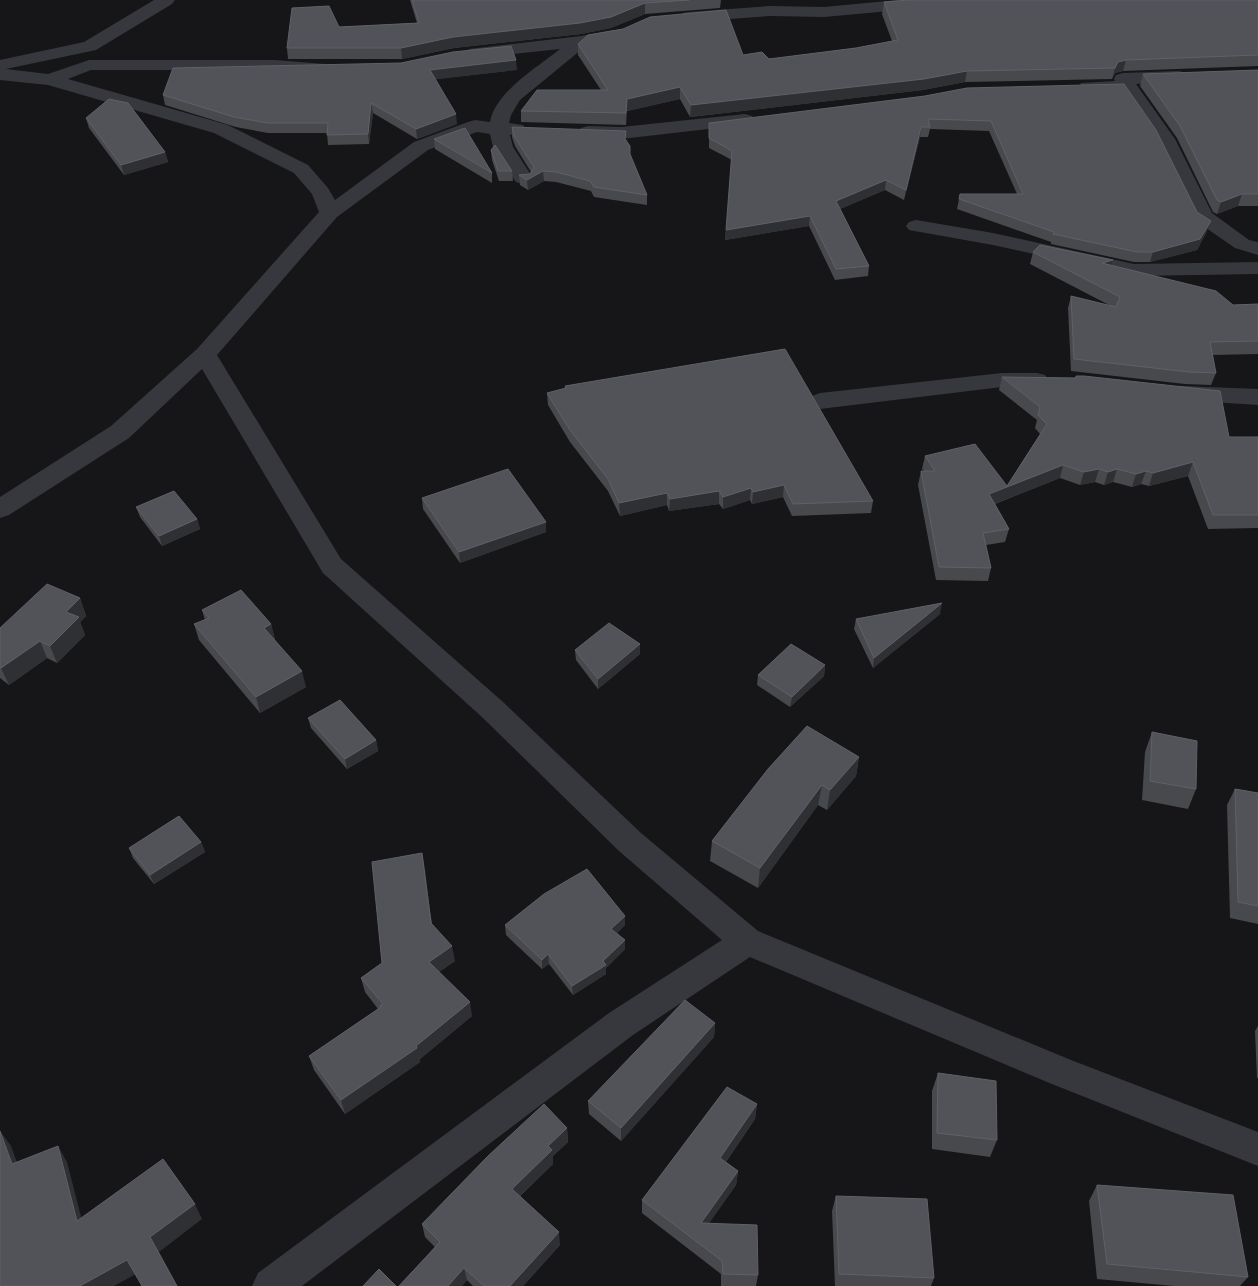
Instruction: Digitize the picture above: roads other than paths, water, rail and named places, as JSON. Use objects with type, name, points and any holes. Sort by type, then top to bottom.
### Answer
[{"type":"street","points":[[0,65],[90,46],[166,0]]},
{"type":"street","points":[[674,18],[770,11],[824,12],[942,0]]},
{"type":"street","points":[[454,55],[581,41],[617,34],[631,27]]},
{"type":"street","points":[[523,178],[503,147],[499,129],[501,115],[513,96],[581,41]]},
{"type":"street","points":[[50,80],[89,66],[275,65],[300,68],[337,67]]},
{"type":"street","points":[[0,74],[50,80],[221,129],[301,169],[321,192],[330,213]]},
{"type":"street","points":[[1200,76],[1123,79],[1165,139],[1203,217],[1242,244],[1258,249]]},
{"type":"street","points":[[1069,87],[1128,86]]},
{"type":"street","points":[[574,132],[621,133],[758,119]]},
{"type":"street","points":[[0,509],[120,432],[205,354],[330,213],[421,146],[474,126],[536,130]]},
{"type":"street","points":[[916,226],[993,240],[1134,270],[1258,268]]},
{"type":"street","points":[[205,354],[332,566],[493,710],[630,842],[747,941],[1059,1071],[1258,1150]]},
{"type":"street","points":[[820,401],[1002,380],[1061,380]]},
{"type":"street","points":[[1157,390],[1258,397]]},
{"type":"street","points":[[271,1286],[621,1024],[747,941]]}]
